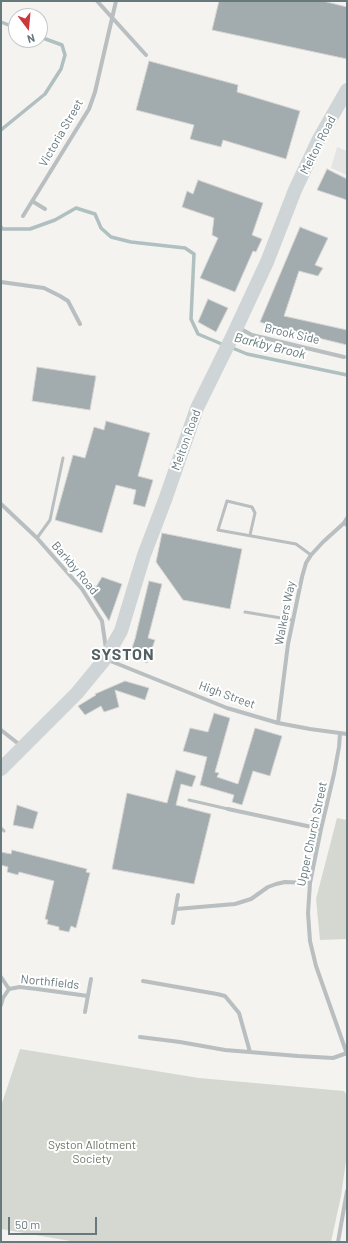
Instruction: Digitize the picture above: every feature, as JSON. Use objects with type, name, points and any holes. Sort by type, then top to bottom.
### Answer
[{"type":"street","points":[[97,1],[146,55]]},
{"type":"street","name":"Victoria Street","points":[[24,216],[89,109],[95,92],[116,1]]},
{"type":"street","name":"Melton Road","points":[[1,769],[76,693],[105,659],[121,631],[144,555],[197,408],[267,262],[295,190],[319,139],[347,90]]},
{"type":"street","points":[[32,201],[46,209]]},
{"type":"street","points":[[1,282],[44,288],[60,296],[68,301],[80,324]]},
{"type":"street","name":"Brook Side","points":[[235,331],[344,357]]},
{"type":"street","name":"Barkby Road","points":[[1,504],[36,538],[82,589],[102,621],[106,643],[105,659]]},
{"type":"street","name":"Walkers Way","points":[[278,723],[288,644],[306,564],[323,542],[346,524],[347,518]]},
{"type":"street","name":"High Street","points":[[105,659],[227,708],[278,723],[347,734]]},
{"type":"street","points":[[1,730],[22,747]]},
{"type":"street","name":"Upper Church Street","points":[[340,733],[334,774],[310,883],[308,913],[310,941],[316,966],[347,1053]]},
{"type":"street","points":[[228,809],[321,829]]},
{"type":"street","points":[[176,909],[236,904],[251,899],[268,887],[276,884],[285,882],[310,883]]},
{"type":"street","points":[[173,923],[178,895]]},
{"type":"street","name":"Northfields","points":[[1,976],[9,989]]},
{"type":"street","name":"Northfields","points":[[85,1012],[91,979]]},
{"type":"street","points":[[144,981],[225,996],[239,1013],[250,1052]]},
{"type":"street","name":"Northfields","points":[[1,1005],[3,998],[9,989],[20,987],[88,996]]},
{"type":"street","points":[[140,1037],[225,1050],[250,1052],[333,1058],[347,1053]]},
{"type":"street","points":[[338,1242],[347,1191]]},
{"type":"lane","points":[[36,538],[50,520],[63,458]]},
{"type":"lane","points":[[250,535],[255,513],[252,507],[227,501],[218,530],[296,544],[312,555]]},
{"type":"lane","points":[[245,612],[293,620]]},
{"type":"lane","points":[[189,800],[228,809]]},
{"type":"lane","points":[[1,828],[4,831]]},
{"type":"shaded area","points":[[337,147],[347,151],[347,175],[331,168]]},
{"type":"green space","points":[[337,818],[347,820],[347,939],[320,940],[316,899]]},
{"type":"green space","name":"Syston Allotment Society","points":[[20,1049],[199,1078],[344,1091],[347,1096],[347,1154],[341,1196],[331,1242],[76,1242],[1,1229],[1,1106]]},
{"type":"building","points":[[219,1],[323,1],[347,7],[347,59],[212,30]]},
{"type":"building","points":[[149,61],[238,85],[237,92],[300,111],[286,159],[223,140],[221,147],[190,139],[194,125],[136,110]]},
{"type":"building","points":[[327,169],[347,179],[347,200],[317,190]]},
{"type":"building","points":[[198,180],[263,203],[252,235],[262,239],[256,252],[253,251],[235,292],[200,278],[218,238],[212,235],[214,218],[182,207],[187,191],[193,194]]},
{"type":"building","points":[[300,227],[328,238],[315,265],[323,268],[318,276],[299,271],[284,316],[347,330],[347,345],[260,322]]},
{"type":"building","points":[[208,299],[228,308],[216,332],[198,322]]},
{"type":"building","points":[[37,367],[96,376],[90,410],[32,401]]},
{"type":"building","points":[[106,421],[150,433],[138,476],[153,480],[145,507],[133,504],[136,490],[116,485],[102,533],[55,520],[73,455],[85,458],[94,427],[104,430]]},
{"type":"building","points":[[162,533],[242,549],[230,609],[183,600],[156,562]]},
{"type":"building","points":[[80,574],[96,587],[102,577],[122,584],[109,621],[79,575]]},
{"type":"building","points":[[149,581],[162,584],[148,638],[155,640],[147,663],[130,654]]},
{"type":"building","points":[[125,681],[149,688],[145,700],[115,690],[119,707],[104,712],[101,706],[85,715],[78,706],[96,695],[95,694]]},
{"type":"building","points":[[214,713],[230,718],[215,772],[219,773],[217,777],[238,784],[255,728],[282,736],[270,776],[253,771],[242,805],[232,802],[234,795],[200,785],[207,757],[183,751],[190,728],[208,732]]},
{"type":"building","points":[[176,770],[196,776],[192,787],[181,784],[176,805],[211,814],[194,884],[112,869],[127,793],[167,803]]},
{"type":"building","points":[[17,805],[38,812],[33,829],[13,825]]},
{"type":"building","points":[[12,850],[87,869],[86,872],[90,873],[76,928],[71,926],[69,932],[59,930],[59,927],[47,924],[48,920],[45,919],[54,881],[19,872],[18,875],[7,872],[8,867],[1,865],[1,852],[11,854]]},
{"type":"waterway","name":"Barkby Brook","points":[[1,22],[8,25]]},
{"type":"waterway","name":"Barkby Brook","points":[[1,130],[45,94],[61,69],[65,55],[62,45],[48,40]]},
{"type":"waterway","name":"Barkby Brook","points":[[1,227],[3,229],[30,229],[55,220],[76,208],[95,214],[101,228],[111,237],[131,242],[185,248],[194,254],[191,319],[198,334],[224,345]]},
{"type":"waterway","name":"Barkby Brook","points":[[230,347],[247,354],[347,375]]},
{"type":"district","name":"SYSTON","points":[[123,655]]}]
